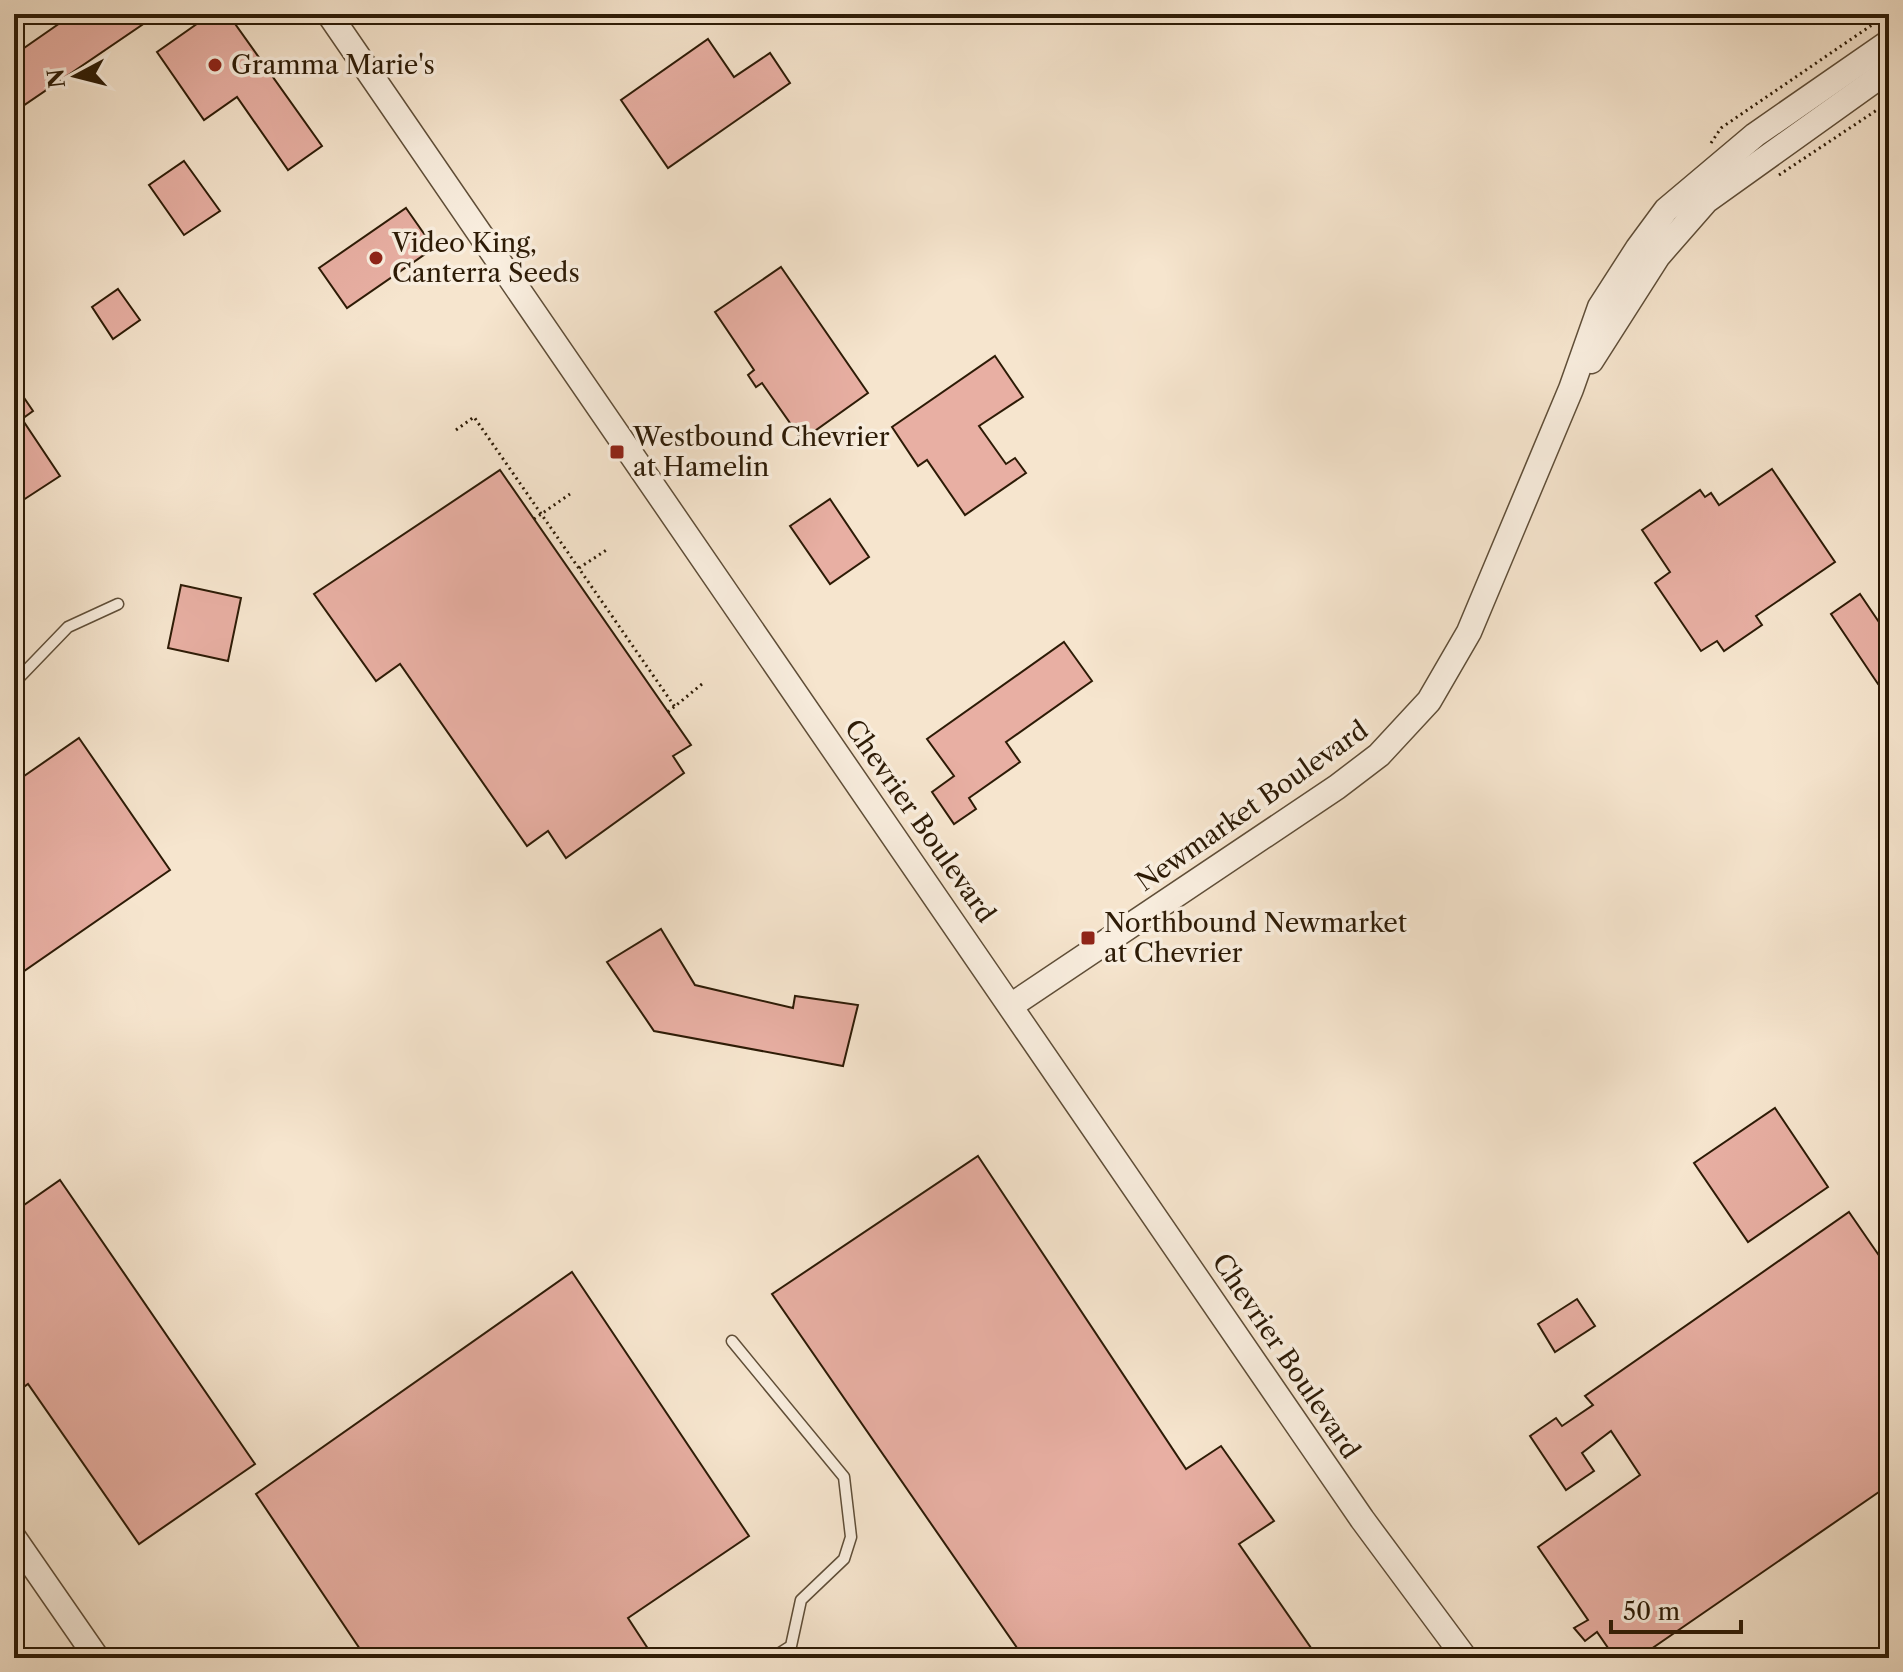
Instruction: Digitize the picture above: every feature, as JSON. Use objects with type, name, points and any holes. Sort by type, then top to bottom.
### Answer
[{"type":"street","name":"Chevrier Boulevard","points":[[329,14],[1362,1519],[1465,1658]]},
{"type":"street","name":"Newmarket Boulevard","points":[[1012,1005],[1337,787],[1379,755],[1429,701],[1469,632],[1571,389],[1600,307],[1666,210],[1755,135],[1889,42]]},
{"type":"street","name":"Newmarket Boulevard","points":[[1571,389],[1658,256],[1706,201],[1889,70]]},
{"type":"street","points":[[14,1538],[97,1658]]},
{"type":"lane","points":[[14,683],[68,627],[118,604]]},
{"type":"lane","points":[[732,1341],[844,1477],[851,1537],[844,1559],[801,1600],[791,1646],[772,1658]]},
{"type":"path","points":[[1721,128],[1888,14]]},
{"type":"path","points":[[1789,171],[1889,102]]},
{"type":"path","points":[[456,430],[474,417],[675,707]]},
{"type":"path","points":[[534,519],[570,494]]},
{"type":"path","points":[[579,568],[608,549]]},
{"type":"path","points":[[580,586],[587,581]]},
{"type":"path","points":[[641,673],[647,668]]},
{"type":"path","points":[[668,712],[702,684]]},
{"type":"building","points":[[73,14],[158,14],[14,112],[14,55]]},
{"type":"building","name":"Gramma Marie's","points":[[211,14],[228,14],[322,146],[288,170],[237,97],[204,120],[157,52]]},
{"type":"building","points":[[708,39],[734,77],[770,53],[790,83],[668,168],[621,100]]},
{"type":"building","points":[[184,161],[220,211],[184,235],[149,185]]},
{"type":"building","name":"Video King, Canterra Seeds","points":[[406,208],[434,248],[347,308],[319,268]]},
{"type":"building","points":[[781,267],[868,393],[802,440],[762,383],[756,387],[748,375],[754,370],[715,312]]},
{"type":"building","points":[[118,289],[140,320],[113,339],[92,307]]},
{"type":"building","points":[[995,356],[1023,397],[979,426],[1006,464],[1015,458],[1026,473],[965,515],[927,460],[918,466],[892,427]]},
{"type":"building","points":[[14,383],[33,411],[22,419],[60,476],[14,506]]},
{"type":"building","points":[[1772,469],[1835,562],[1756,616],[1762,625],[1724,651],[1717,641],[1701,651],[1655,583],[1670,572],[1642,530],[1700,490],[1705,497],[1711,493],[1719,505]]},
{"type":"building","points":[[500,470],[691,745],[673,756],[684,773],[566,858],[548,831],[527,846],[400,664],[376,681],[314,594]]},
{"type":"building","points":[[830,499],[869,557],[830,584],[790,526]]},
{"type":"building","points":[[181,585],[241,598],[228,661],[168,648]]},
{"type":"building","points":[[1860,594],[1889,637],[1889,677],[1878,684],[1831,614]]},
{"type":"building","points":[[1064,642],[1092,681],[1006,742],[1020,762],[969,798],[976,809],[954,824],[932,792],[954,776],[927,739]]},
{"type":"building","points":[[79,738],[170,870],[14,978],[14,783]]},
{"type":"building","points":[[661,929],[695,985],[793,1008],[795,996],[858,1005],[843,1066],[654,1031],[607,962]]},
{"type":"building","points":[[1775,1108],[1828,1187],[1748,1242],[1694,1163]]},
{"type":"building","points":[[978,1156],[1186,1469],[1221,1446],[1274,1521],[1239,1544],[1318,1658],[1024,1658],[772,1294]]},
{"type":"building","points":[[60,1180],[255,1464],[139,1544],[28,1384],[14,1394],[14,1212]]},
{"type":"building","points":[[1849,1212],[1889,1270],[1889,1485],[1638,1658],[1615,1658],[1597,1632],[1585,1641],[1574,1628],[1588,1620],[1538,1547],[1640,1475],[1611,1431],[1582,1453],[1594,1471],[1566,1490],[1530,1436],[1556,1418],[1562,1426],[1593,1405],[1585,1396]]},
{"type":"building","points":[[572,1272],[749,1536],[628,1618],[654,1658],[366,1658],[256,1494]]},
{"type":"building","points":[[1577,1299],[1595,1326],[1555,1352],[1538,1324]]},
{"type":"place","name":"Gramma Marie's","points":[[215,65]]},
{"type":"place","name":"Video King, Canterra Seeds","points":[[376,258]]},
{"type":"place","name":"Westbound Chevrier at Hamelin","points":[[617,452]]},
{"type":"place","name":"Northbound Newmarket at Chevrier","points":[[1088,938]]}]
